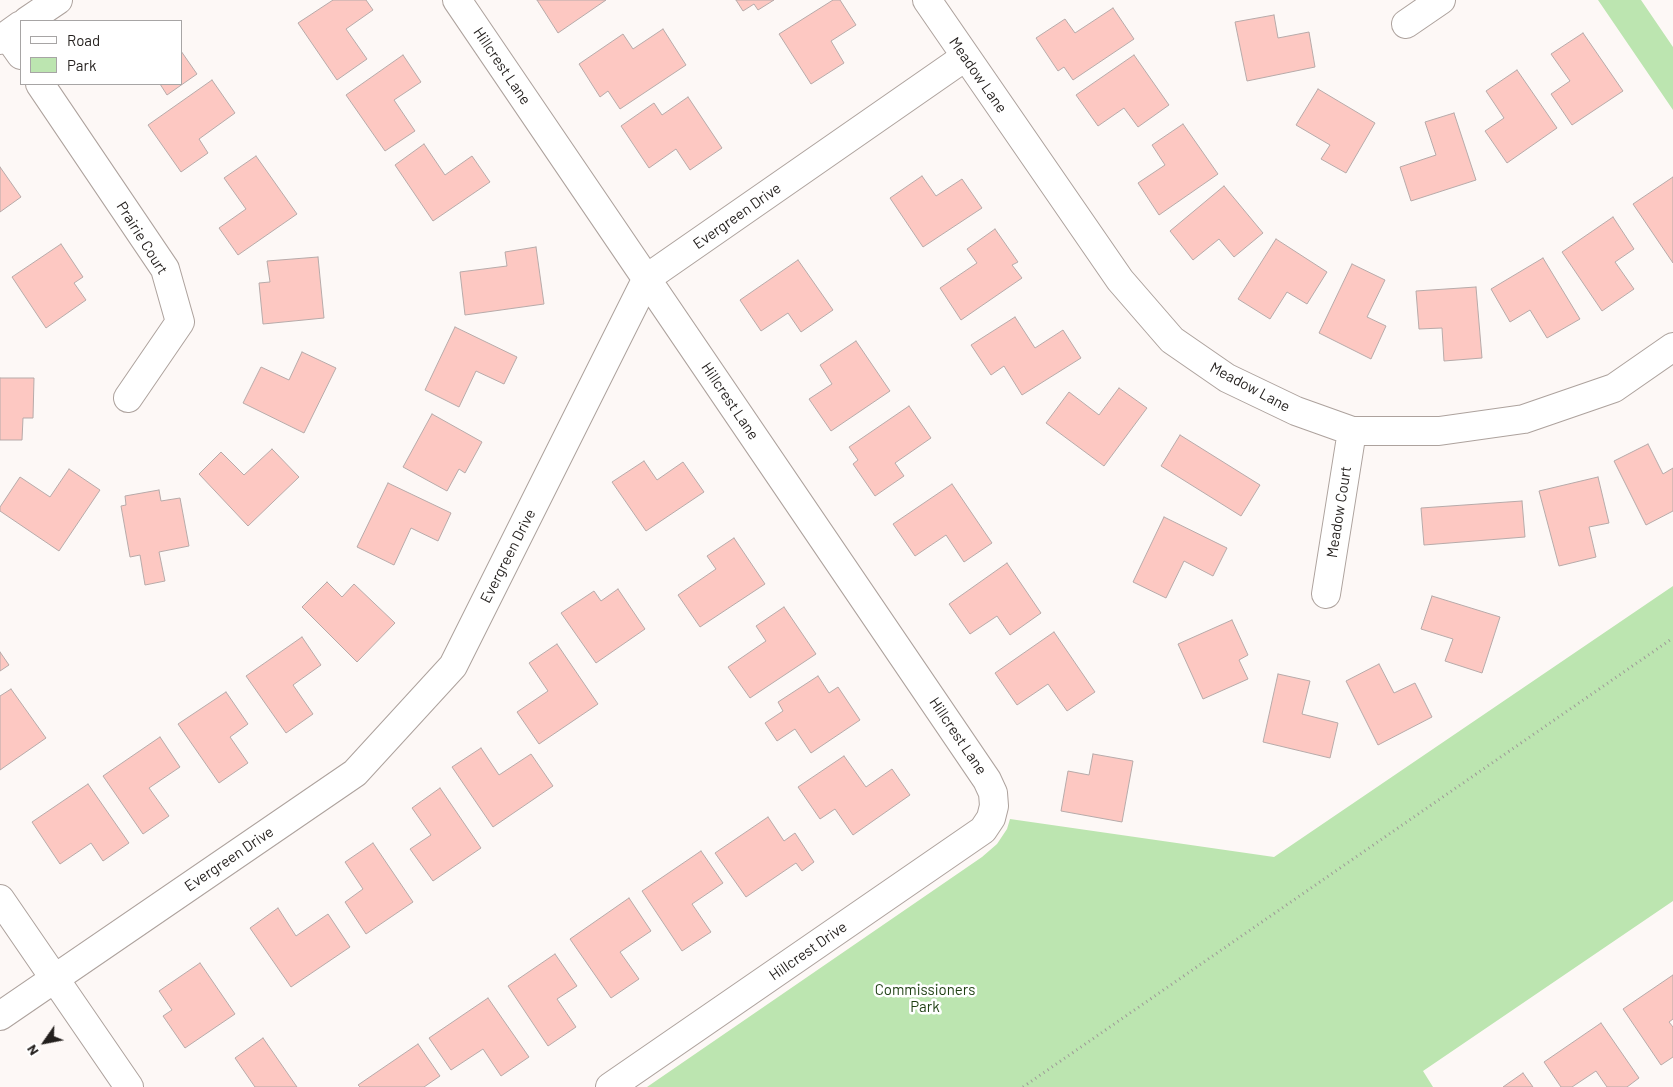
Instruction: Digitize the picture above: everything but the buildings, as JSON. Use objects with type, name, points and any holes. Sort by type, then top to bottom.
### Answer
[{"type":"street","points":[[33,20],[58,0]]},
{"type":"street","name":"Hillcrest Lane","points":[[457,0],[987,780],[993,793],[994,806]]},
{"type":"street","name":"Meadow Lane","points":[[927,0],[1120,280],[1172,340],[1227,378],[1296,411],[1352,431],[1439,432],[1524,419],[1614,388],[1673,348]]},
{"type":"street","points":[[1406,24],[1441,0]]},
{"type":"street","name":"Evergreen Drive","points":[[0,1016],[354,773],[453,666],[647,278],[965,57]]},
{"type":"street","name":"Prairie Court","points":[[41,85],[165,269],[180,322],[128,398]]},
{"type":"street","name":"Meadow Court","points":[[1326,594],[1352,431]]},
{"type":"street","name":"Hillcrest Drive","points":[[610,1087],[984,830],[991,818],[994,806]]},
{"type":"street","points":[[0,899],[129,1087]]},
{"type":"path","points":[[1023,1087],[1673,638]]},
{"type":"green space","points":[[1598,0],[1641,0],[1673,47],[1673,110]]},
{"type":"green space","name":"Commissioners Park","points":[[1673,586],[1673,901],[1423,1071],[1433,1087],[647,1087],[982,857],[997,844],[1007,829],[1010,819],[1274,857]]}]
